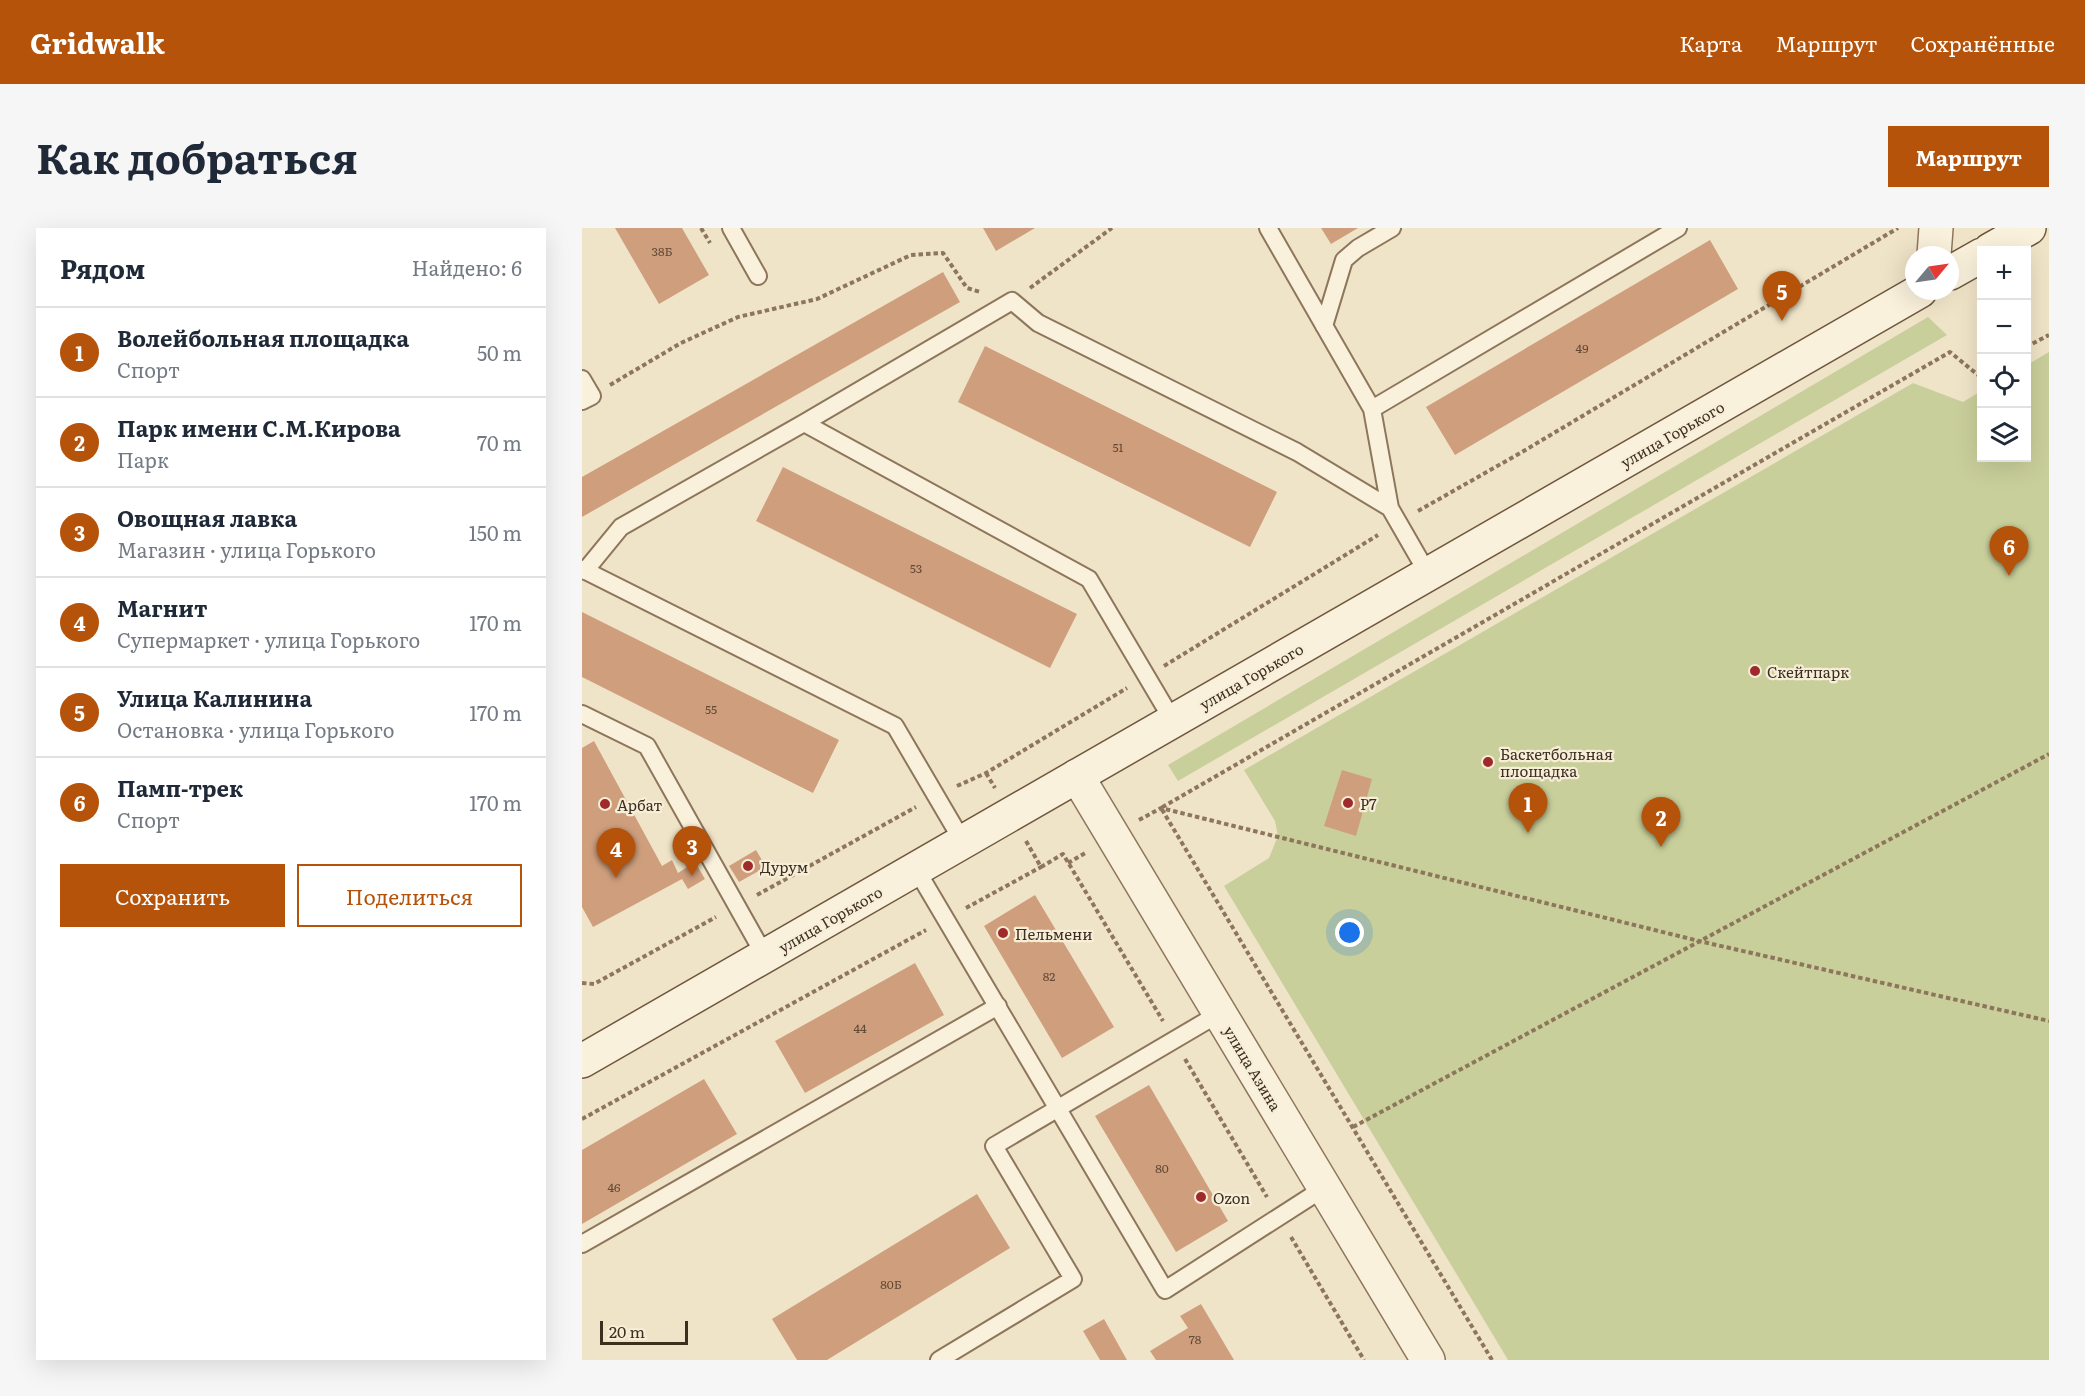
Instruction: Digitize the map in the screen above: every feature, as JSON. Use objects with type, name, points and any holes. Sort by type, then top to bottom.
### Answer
[{"type":"street","points":[[1935,246],[1936,228]]},
{"type":"street","points":[[1997,246],[2029,228]]},
{"type":"street","points":[[1959,268],[1977,258]]},
{"type":"street","name":"улица Горького","points":[[583,1057],[765,956],[1905,300]]},
{"type":"street","name":"улица Азина","points":[[1077,776],[1428,1360]]},
{"type":"lane","points":[[730,228],[758,276]]},
{"type":"lane","points":[[1268,228],[1372,409],[1394,515],[1428,574]]},
{"type":"lane","points":[[1324,326],[1344,260],[1358,248],[1392,228]]},
{"type":"lane","points":[[1372,409],[1677,228]]},
{"type":"lane","points":[[963,842],[895,726],[583,570],[621,527],[1012,301],[1038,323],[1297,452],[1394,515]]},
{"type":"lane","points":[[582,379],[587,399]]},
{"type":"lane","points":[[804,423],[1089,579],[1173,721]]},
{"type":"lane","points":[[582,714],[647,746],[765,956]]},
{"type":"lane","points":[[916,869],[1165,1290],[1324,1188]]},
{"type":"lane","points":[[582,1244],[998,1006]]},
{"type":"lane","points":[[939,1360],[1073,1279],[994,1146],[1220,1013]]},
{"type":"path","points":[[587,399],[681,343],[728,321],[817,298],[911,255],[943,253],[967,288],[1012,301],[1112,228]]},
{"type":"path","points":[[582,983],[594,984],[936,796],[986,773],[1146,676],[1394,515],[1532,446],[1898,228]]},
{"type":"path","points":[[2031,344],[2049,335]]},
{"type":"path","points":[[1068,863],[1950,352],[1977,374]]},
{"type":"path","points":[[1353,1127],[2049,753]]},
{"type":"path","points":[[1161,808],[1699,941],[2049,1021]]},
{"type":"path","points":[[1161,808],[1492,1360]]},
{"type":"path","points":[[582,1119],[1041,867]]},
{"type":"green space","points":[[1928,317],[1947,335],[1178,781],[1168,765]]},
{"type":"green space","points":[[2049,352],[2049,1360],[1508,1360],[1224,886],[1269,858],[1278,836],[1275,821],[1244,770],[1913,383],[1963,402],[1977,393],[1977,462],[2031,462],[2031,363]]},
{"type":"building","points":[[615,228],[682,228],[709,275],[659,304]]},
{"type":"building","points":[[983,228],[1035,228],[996,251]]},
{"type":"building","points":[[1321,228],[1358,228],[1331,244]]},
{"type":"building","points":[[1710,240],[1738,289],[1455,455],[1426,407]]},
{"type":"building","points":[[943,272],[960,302],[582,517],[582,477]]},
{"type":"building","points":[[985,346],[1277,492],[1250,547],[958,402]]},
{"type":"building","points":[[783,467],[1077,614],[1050,668],[756,521]]},
{"type":"building","points":[[582,612],[839,740],[813,793],[582,677]]},
{"type":"building","name":"Арбат","points":[[594,741],[662,866],[672,860],[678,873],[695,862],[705,879],[688,889],[682,879],[593,927],[582,907],[582,748]]},
{"type":"building","name":"Р7","points":[[1342,770],[1372,779],[1356,836],[1324,826]]},
{"type":"building","name":"Дурум","points":[[756,850],[766,867],[739,882],[729,866]]},
{"type":"building","points":[[1035,895],[1114,1027],[1062,1058],[984,926]]},
{"type":"building","points":[[915,963],[944,1015],[805,1093],[775,1041]]},
{"type":"building","points":[[704,1079],[737,1134],[582,1224],[582,1150]]},
{"type":"building","points":[[1149,1085],[1228,1221],[1176,1252],[1095,1116]]},
{"type":"building","points":[[977,1194],[1010,1248],[827,1360],[797,1360],[772,1319]]},
{"type":"building","points":[[1201,1304],[1234,1360],[1156,1360],[1150,1351],[1188,1328],[1180,1316]]},
{"type":"building","points":[[1104,1319],[1127,1360],[1100,1360],[1083,1331]]},
{"type":"place","name":"Улица Калинина","points":[[1782,321]]},
{"type":"place","name":"Памп-трек","points":[[2009,576]]},
{"type":"place","name":"Скейтпарк","points":[[1755,671]]},
{"type":"place","name":"Баскетбольная площадка","points":[[1488,762]]},
{"type":"place","name":"Р7","points":[[1348,803]]},
{"type":"place","name":"Арбат","points":[[605,804]]},
{"type":"place","name":"Волейбольная площадка","points":[[1528,833]]},
{"type":"place","name":"Парк имени С.М.Кирова","points":[[1661,847]]},
{"type":"place","name":"Дурум","points":[[748,866]]},
{"type":"place","name":"Овощная лавка","points":[[692,876]]},
{"type":"place","name":"Магнит","points":[[616,878]]},
{"type":"place","name":"Пельмени","points":[[1003,933]]},
{"type":"place","name":"Ozon","points":[[1201,1197]]}]
